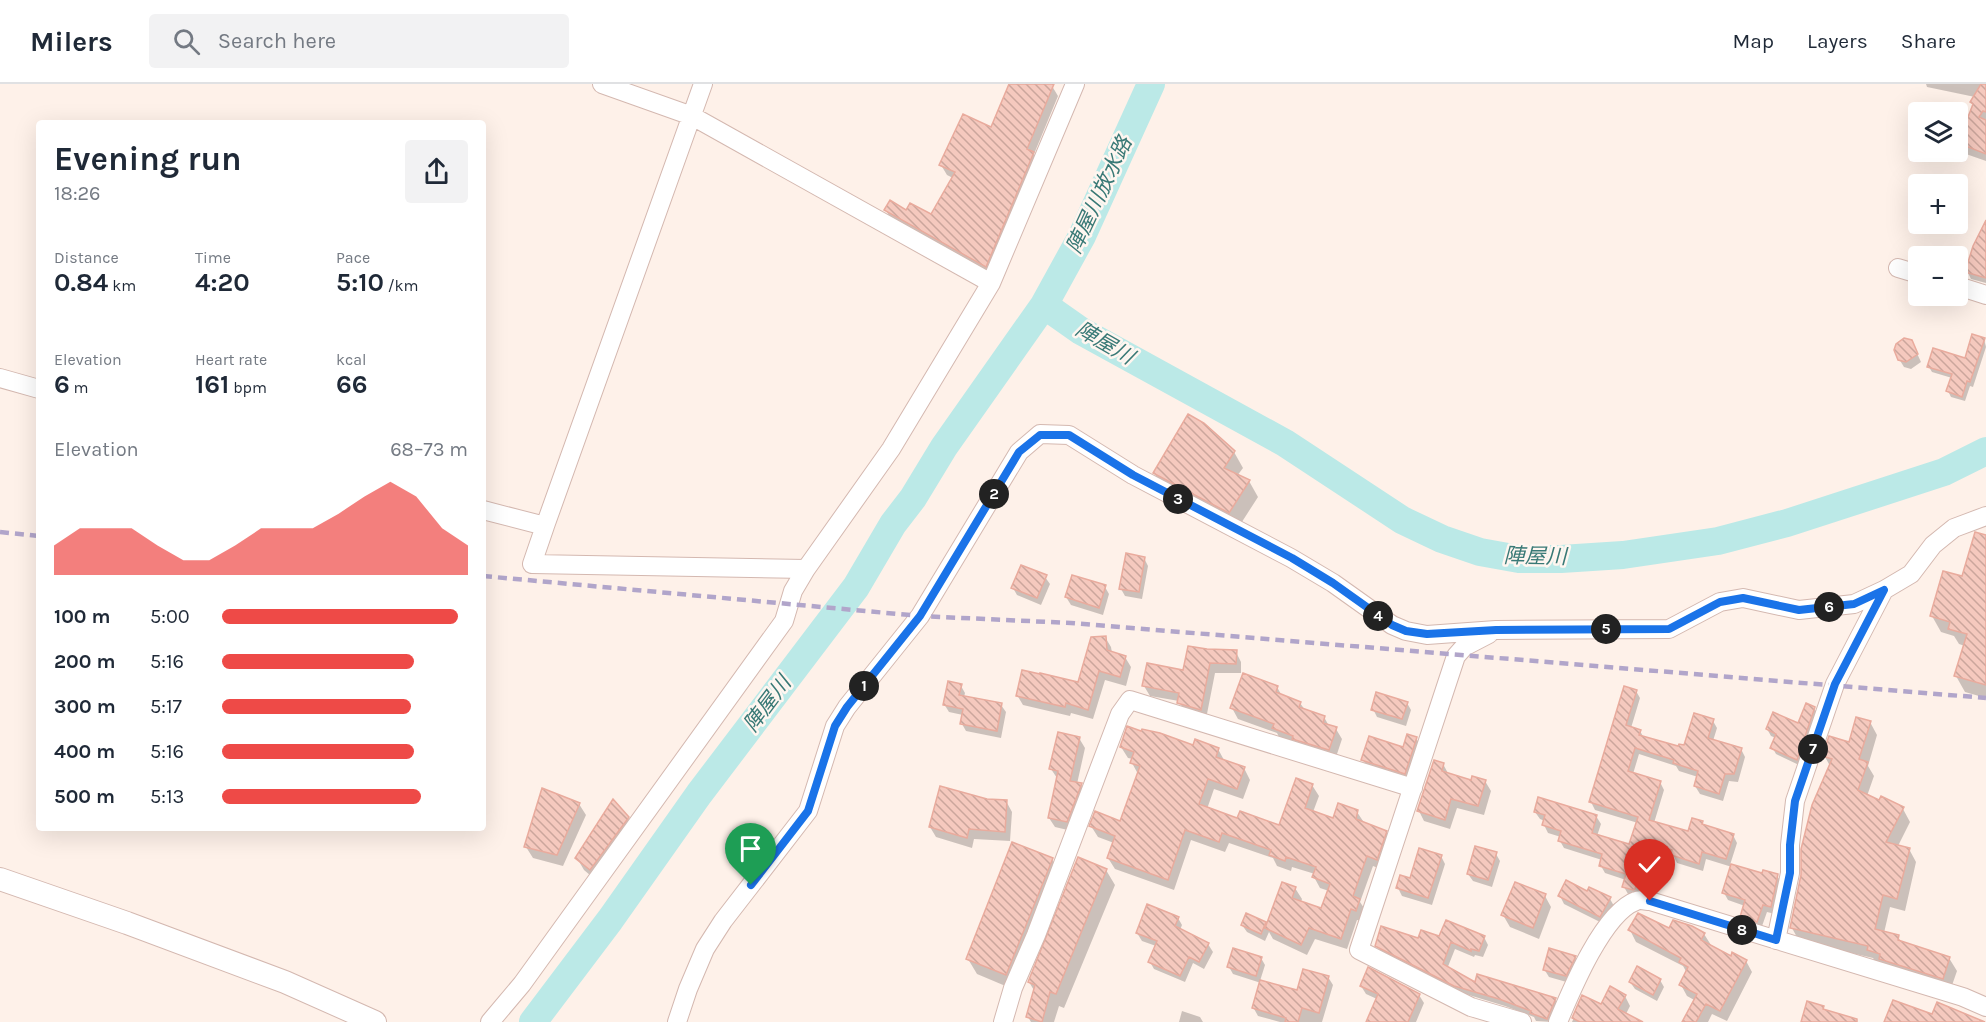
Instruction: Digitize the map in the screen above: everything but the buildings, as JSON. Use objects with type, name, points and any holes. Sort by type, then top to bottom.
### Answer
[{"type":"street","points":[[602,84],[692,116],[991,284]]},
{"type":"street","points":[[703,84],[532,564],[806,569]]},
{"type":"street","points":[[490,1022],[529,974],[784,621],[793,591],[806,569],[891,449],[991,284],[1075,84]]},
{"type":"street","points":[[1898,268],[1908,271]]},
{"type":"street","points":[[1968,289],[1986,295]]},
{"type":"street","points":[[0,378],[36,388]]},
{"type":"street","points":[[677,1022],[705,949],[723,921],[808,811],[835,726],[847,707],[920,616],[1019,452],[1040,435],[1069,435],[1133,475],[1325,578],[1392,625],[1406,631],[1427,634],[1496,630],[1669,629],[1720,602],[1743,598],[1799,610],[1854,604],[1911,574],[1934,545],[1954,528],[1986,516]]},
{"type":"street","points":[[486,511],[545,526]]},
{"type":"street","points":[[1776,940],[1790,873],[1790,845],[1795,801],[1835,684],[1884,590]]},
{"type":"street","points":[[1496,630],[1464,646],[1456,656],[1359,950],[1471,1006],[1522,1022]]},
{"type":"street","points":[[1003,1022],[1013,988],[1036,935],[1120,714],[1130,700],[1413,788]]},
{"type":"street","points":[[0,879],[285,982],[375,1022]]},
{"type":"street","points":[[1558,1022],[1573,987],[1611,921],[1623,908],[1638,900],[1650,901],[1963,997],[1986,1007]]},
{"type":"waterway","name":"陣屋川","points":[[533,1022],[610,920],[699,794],[856,587],[893,524],[913,498],[944,447],[1044,305],[1082,236],[1151,84]]},
{"type":"waterway","name":"陣屋川","points":[[1044,305],[1081,331],[1285,443],[1402,520],[1442,539],[1480,552],[1519,559],[1623,555],[1718,541],[1787,523],[1944,472],[1986,451]]},
{"type":"railway","points":[[0,532],[36,536]]},
{"type":"railway","points":[[486,576],[920,616],[1071,623],[1986,698]]},
{"type":"route","points":[[751,885],[808,811],[835,726],[847,707],[920,616],[1019,452],[1040,435],[1055,434],[1069,435],[1133,475],[1292,558],[1333,583],[1392,625],[1406,631],[1427,634],[1496,630],[1669,629],[1720,602],[1743,598],[1799,610],[1854,604],[1884,590],[1835,684],[1795,801],[1790,845],[1790,873],[1776,940],[1650,901]]},
{"type":"water label","name":"陣屋川放水路","points":[[1099,195]]}]
